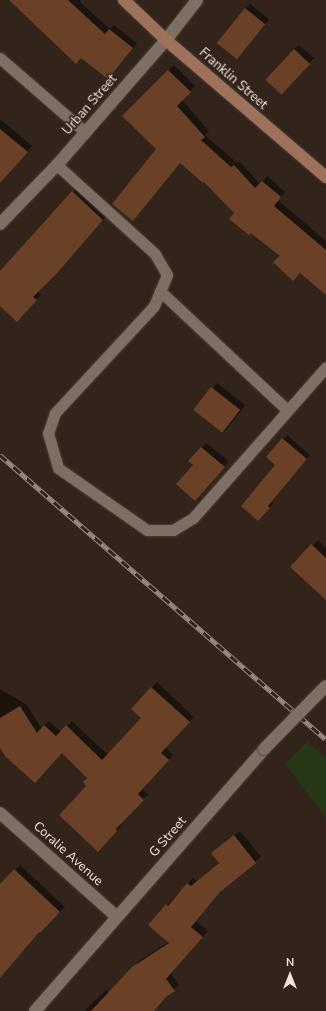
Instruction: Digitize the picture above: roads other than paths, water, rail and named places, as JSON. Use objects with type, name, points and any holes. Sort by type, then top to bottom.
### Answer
[{"type":"street","name":"Franklin Street","points":[[124,0],[166,40],[326,177]]},
{"type":"street","name":"Urban Street","points":[[0,224],[57,165],[166,40],[197,0]]},
{"type":"street","name":"G Street","points":[[35,1011],[116,916],[264,750],[326,686]]},
{"type":"street","name":"Coralie Avenue","points":[[0,813],[116,916]]},
{"type":"lane","points":[[0,58],[85,132]]},
{"type":"lane","points":[[57,165],[155,254],[167,275],[154,306],[55,413],[48,433],[58,468],[147,530],[173,530],[193,518],[326,367]]},
{"type":"lane","points":[[160,292],[288,410]]},
{"type":"railway","points":[[0,455],[326,739]]}]
